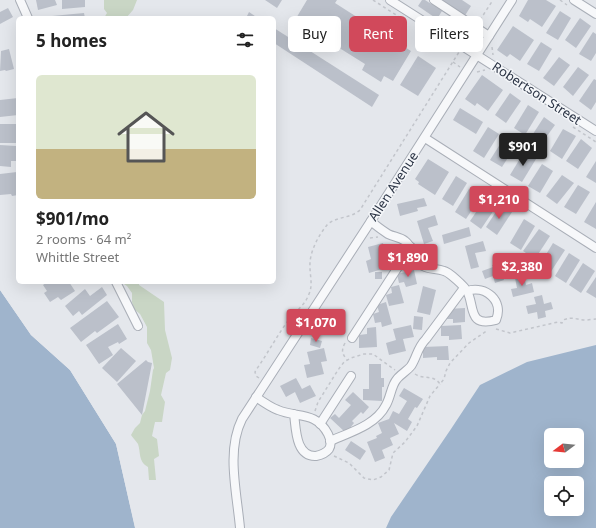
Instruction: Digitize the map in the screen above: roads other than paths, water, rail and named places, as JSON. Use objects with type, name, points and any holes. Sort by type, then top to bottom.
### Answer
[{"type":"street","points":[[20,0],[27,16]]},
{"type":"street","name":"Robertson Street","points":[[390,0],[596,131]]},
{"type":"street","points":[[434,0],[489,36]]},
{"type":"street","name":"Allen Avenue","points":[[240,528],[234,472],[234,443],[240,424],[256,397],[425,138],[512,0]]},
{"type":"street","points":[[574,0],[596,14]]},
{"type":"street","points":[[425,138],[596,248]]},
{"type":"street","points":[[371,221],[389,234],[405,240],[422,265],[431,269],[446,272],[466,289],[472,309],[477,318],[481,321],[489,322],[496,320],[498,315],[497,307],[493,297],[484,290],[466,289]]},
{"type":"street","points":[[352,338],[411,247]]},
{"type":"street","points":[[117,284],[138,326]]},
{"type":"street","points":[[330,441],[370,423],[382,411],[387,403],[391,390],[397,380],[411,365],[420,345],[466,289]]},
{"type":"street","points":[[320,424],[351,376]]},
{"type":"street","points":[[256,397],[277,409],[307,416],[320,424],[327,433],[330,441],[329,448],[323,454],[313,456],[302,450],[298,441],[294,414]]},
{"type":"water","points":[[0,290],[31,335],[70,370],[116,444],[135,528],[0,528]]},
{"type":"water","points":[[596,345],[596,528],[386,528],[391,517],[480,385],[527,362]]}]
